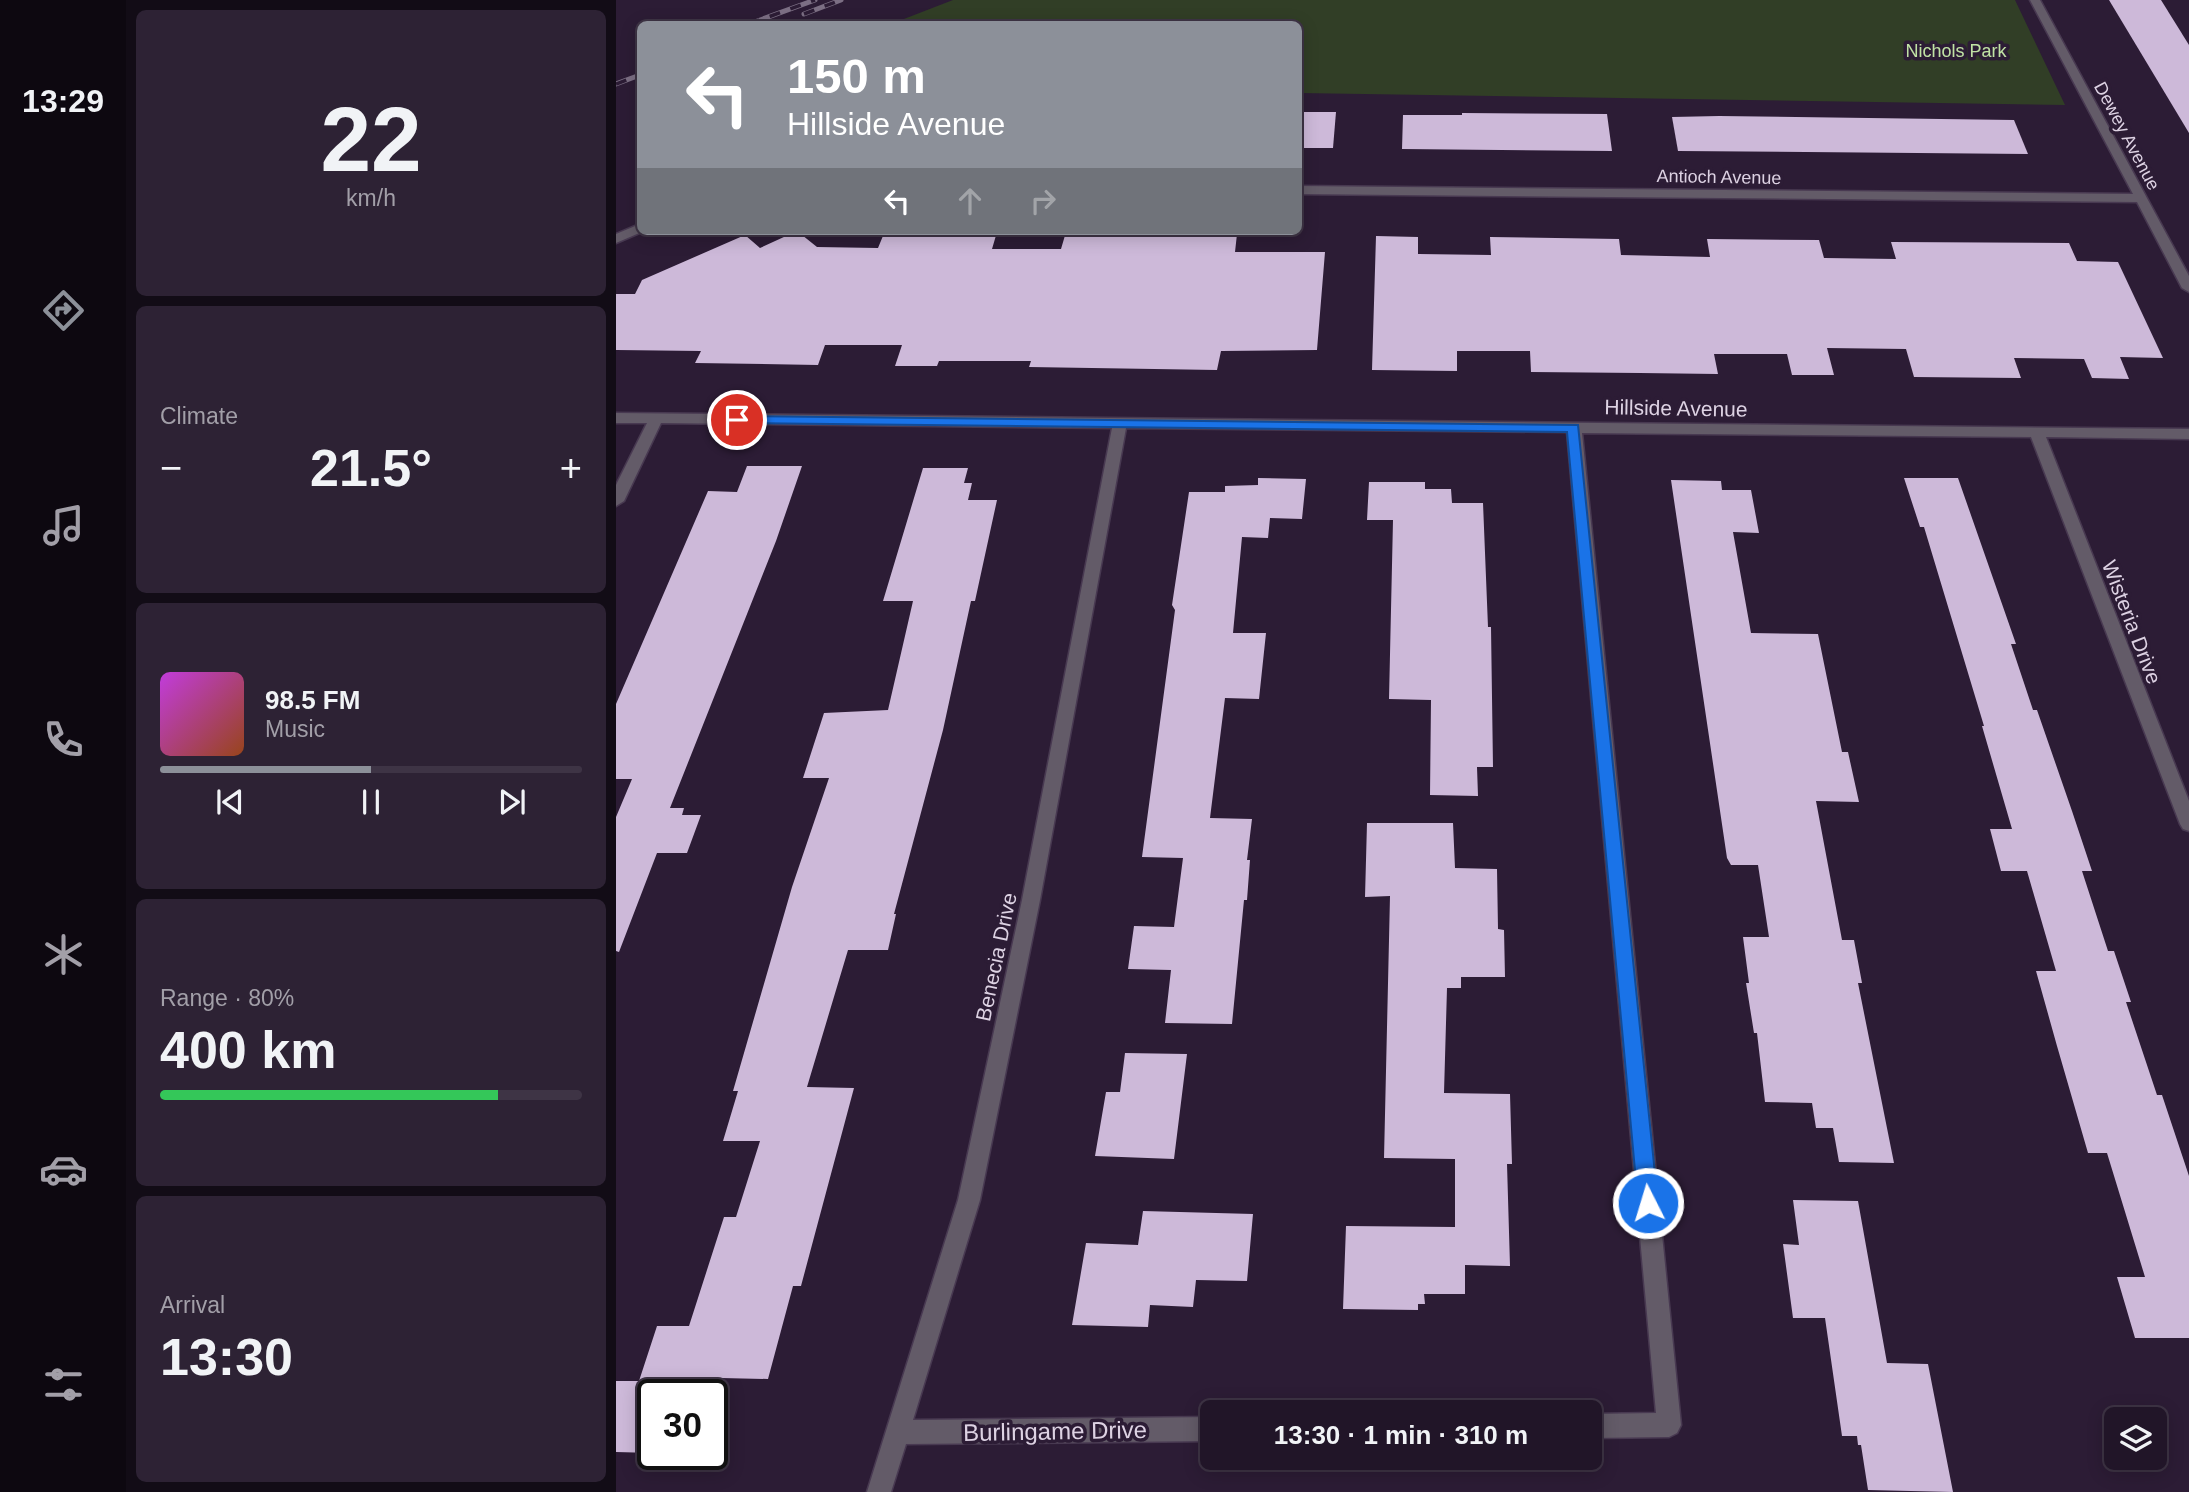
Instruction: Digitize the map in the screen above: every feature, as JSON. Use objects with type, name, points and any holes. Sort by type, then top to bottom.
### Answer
[{"type":"street","name":"Dewey Avenue","points":[[2035,0],[2189,288]]},
{"type":"street","name":"Antioch Avenue","points":[[1302,190],[2140,198]]},
{"type":"street","points":[[616,239],[637,229]]},
{"type":"street","name":"Hillside Avenue","points":[[616,418],[2189,434]]},
{"type":"street","points":[[616,501],[656,419]]},
{"type":"street","name":"Benecia Drive","points":[[879,1492],[969,1200],[1031,900],[1120,423]]},
{"type":"street","points":[[1574,428],[1669,1425],[1602,1426]]},
{"type":"street","name":"Wisteria Drive","points":[[2037,434],[2189,824]]},
{"type":"street","name":"Burlingame Drive","points":[[897,1432],[1200,1429]]},
{"type":"green space","name":"Nichols Park","points":[[953,0],[2015,0],[2065,105],[1302,93],[1302,21],[899,21]]},
{"type":"building","points":[[2109,0],[2161,0],[2189,45],[2189,133]]},
{"type":"building","points":[[1302,112],[1336,112],[1333,148],[1302,148]]},
{"type":"building","points":[[1607,114],[1612,151],[1402,149],[1403,115]]},
{"type":"building","points":[[1672,117],[2014,120],[2028,154],[1678,151]]},
{"type":"building","points":[[745,235],[760,248],[788,235],[802,235],[817,247],[878,248],[883,235],[996,235],[992,249],[1061,249],[1065,235],[1237,235],[1235,252],[1325,252],[1317,350],[1221,351],[1217,370],[1029,367],[1031,361],[939,361],[937,366],[895,366],[902,345],[825,345],[818,365],[695,363],[701,351],[616,350],[616,294],[635,294],[642,280]]},
{"type":"building","points":[[1376,236],[1418,237],[1418,254],[1491,255],[1490,237],[1619,239],[1621,255],[1710,257],[1707,239],[1819,240],[1824,258],[1896,259],[1891,242],[2069,243],[2077,261],[2118,262],[2163,358],[2120,357],[2129,379],[2092,378],[2084,359],[2014,358],[2021,378],[1914,377],[1906,349],[1827,348],[1834,375],[1792,375],[1787,354],[1714,354],[1718,374],[1531,372],[1530,351],[1457,351],[1457,371],[1372,370]]},
{"type":"building","points":[[747,466],[802,466],[776,541],[670,808],[684,808],[682,815],[701,815],[687,853],[657,853],[619,952],[616,951],[616,817],[632,779],[616,779],[616,704],[708,491],[737,492]]},
{"type":"building","points":[[923,468],[968,468],[964,483],[972,483],[968,500],[997,500],[975,601],[971,601],[943,730],[894,914],[888,950],[848,950],[807,1087],[854,1088],[801,1286],[793,1286],[768,1379],[640,1379],[657,1326],[689,1326],[724,1217],[736,1217],[760,1141],[723,1141],[738,1091],[733,1091],[792,887],[829,778],[803,778],[824,713],[888,710],[913,601],[883,601]]},
{"type":"building","points":[[1258,478],[1306,479],[1302,519],[1270,518],[1268,538],[1242,537],[1233,633],[1266,633],[1259,699],[1225,698],[1210,818],[1252,819],[1247,860],[1250,860],[1247,900],[1244,900],[1232,1024],[1165,1023],[1171,970],[1128,969],[1134,926],[1174,927],[1183,858],[1142,857],[1175,610],[1172,605],[1189,492],[1225,492],[1225,486],[1258,485]]},
{"type":"building","points":[[1904,478],[1958,478],[2016,644],[2011,644],[2033,710],[2037,710],[2092,871],[2082,871],[2108,951],[2114,951],[2131,1002],[2126,1002],[2157,1095],[2162,1095],[2189,1176],[2189,1338],[2135,1338],[2117,1277],[2145,1277],[2107,1153],[2088,1153],[2036,971],[2056,971],[2027,871],[2001,871],[1990,829],[2012,829],[1924,527],[1920,527]]},
{"type":"building","points":[[1671,480],[1721,481],[1722,490],[1751,490],[1759,533],[1733,532],[1751,633],[1818,634],[1842,752],[1848,752],[1859,802],[1816,801],[1842,940],[1854,940],[1862,983],[1858,983],[1894,1163],[1839,1162],[1833,1128],[1816,1128],[1812,1103],[1765,1102],[1757,1033],[1754,1033],[1746,983],[1749,983],[1743,937],[1769,937],[1758,865],[1731,865],[1727,858]]},
{"type":"building","points":[[1369,482],[1425,482],[1425,489],[1451,489],[1452,503],[1483,503],[1488,627],[1491,627],[1493,767],[1477,767],[1478,796],[1430,795],[1431,700],[1389,699],[1393,520],[1367,520]]},
{"type":"building","points":[[1367,823],[1453,823],[1455,868],[1497,869],[1498,929],[1504,930],[1505,977],[1461,977],[1461,988],[1447,988],[1444,1093],[1510,1094],[1512,1164],[1507,1164],[1510,1266],[1465,1265],[1465,1294],[1424,1294],[1425,1304],[1418,1304],[1418,1310],[1343,1309],[1346,1226],[1455,1227],[1455,1159],[1384,1158],[1390,896],[1365,897]]},
{"type":"building","points":[[1125,1053],[1187,1054],[1174,1159],[1095,1156],[1106,1092],[1120,1092]]},
{"type":"building","points":[[1793,1200],[1858,1201],[1887,1363],[1928,1364],[1953,1492],[1868,1490],[1861,1445],[1858,1445],[1857,1436],[1842,1436],[1825,1318],[1793,1318],[1783,1244],[1799,1245]]},
{"type":"building","points":[[1143,1211],[1253,1214],[1247,1281],[1196,1280],[1193,1307],[1150,1305],[1148,1327],[1072,1325],[1086,1243],[1138,1245]]},
{"type":"building","points":[[616,1381],[637,1381],[637,1453],[616,1452]]},
{"type":"railway","points":[[757,21],[815,0]]},
{"type":"railway","points":[[804,14],[841,0]]},
{"type":"railway","points":[[616,84],[637,76]]},
{"type":"route","points":[[737,420],[1574,428],[1648,1203]]}]
